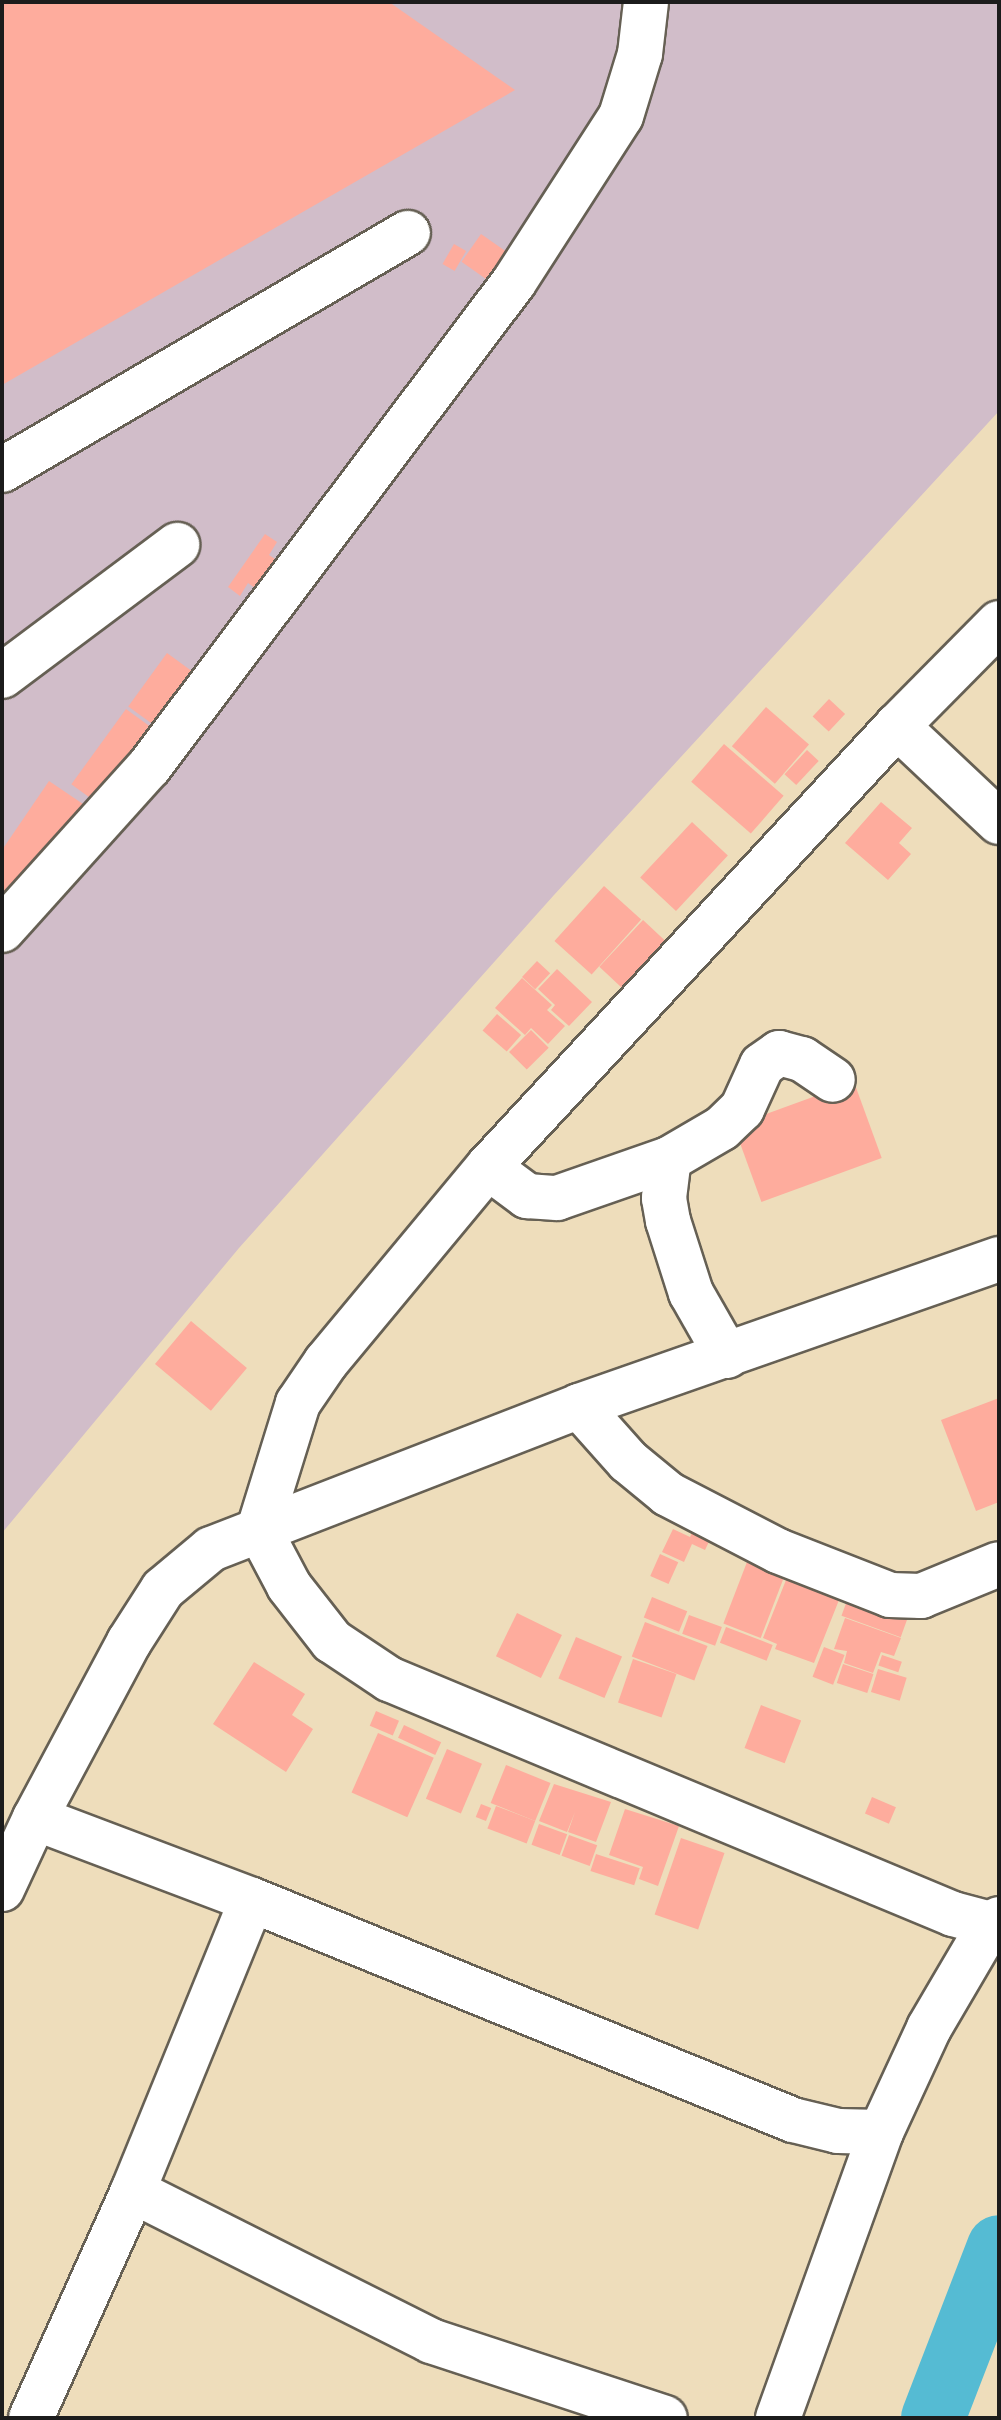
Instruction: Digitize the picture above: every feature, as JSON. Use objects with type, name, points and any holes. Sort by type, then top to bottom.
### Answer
[{"type":"street","points":[[2,930],[149,767],[514,282],[621,116],[640,54],[646,2]]},
{"type":"street","points":[[2,470],[408,233]]},
{"type":"street","points":[[2,676],[177,545]]},
{"type":"street","points":[[778,2418],[881,2132],[929,2028],[995,1921],[953,1914],[835,1867],[389,1679],[332,1641],[289,1586],[259,1529],[298,1403],[326,1362],[488,1167],[897,726],[999,623]]},
{"type":"street","points":[[897,726],[999,822]]},
{"type":"street","points":[[488,1167],[527,1196],[557,1198],[669,1159],[722,1128],[742,1109],[762,1065],[779,1053],[802,1059],[833,1080]]},
{"type":"street","points":[[669,1159],[664,1198],[668,1221],[691,1293],[727,1356]]},
{"type":"street","points":[[6,1873],[129,1642],[163,1589],[211,1549],[579,1406],[999,1259]]},
{"type":"street","points":[[579,1406],[628,1461],[668,1494],[778,1551],[890,1595],[921,1596],[999,1564]]},
{"type":"street","points":[[35,1818],[252,1900],[809,2126],[881,2132]]},
{"type":"street","points":[[31,2418],[133,2191],[252,1900]]},
{"type":"street","points":[[133,2191],[431,2341],[665,2418]]},
{"type":"shaded area","points":[[2,2],[999,2],[999,411],[554,895],[239,1248],[2,1533]]},
{"type":"building","points":[[2,2],[389,2],[515,90],[2,385]]},
{"type":"building","points":[[481,234],[513,256],[493,284],[461,262]]},
{"type":"building","points":[[454,244],[466,251],[455,271],[442,264]]},
{"type":"building","points":[[265,534],[277,542],[269,555],[287,567],[266,596],[248,583],[240,596],[228,587]]},
{"type":"building","points":[[167,653],[199,676],[160,729],[128,706]]},
{"type":"building","points":[[829,699],[845,714],[829,732],[813,717]]},
{"type":"building","points":[[766,707],[809,744],[775,784],[732,746]]},
{"type":"building","points":[[126,709],[156,731],[101,806],[71,784]]},
{"type":"building","points":[[724,744],[784,796],[751,834],[691,782]]},
{"type":"building","points":[[807,750],[819,761],[796,785],[784,774]]},
{"type":"building","points":[[49,781],[83,804],[2,924],[2,850]]},
{"type":"building","points":[[881,802],[912,828],[899,843],[911,854],[888,880],[845,843]]},
{"type":"building","points":[[692,822],[728,855],[676,911],[640,878]]},
{"type":"building","points":[[604,886],[641,919],[592,974],[554,941]]},
{"type":"building","points":[[643,920],[671,946],[627,993],[599,967]]},
{"type":"building","points":[[537,961],[550,973],[535,989],[522,977]]},
{"type":"building","points":[[557,969],[592,1002],[569,1026],[551,1010],[555,1005],[538,989]]},
{"type":"building","points":[[522,978],[552,1005],[547,1010],[565,1026],[548,1044],[531,1028],[525,1035],[495,1008]]},
{"type":"building","points":[[497,1014],[521,1035],[507,1052],[483,1031]]},
{"type":"building","points":[[531,1030],[549,1048],[527,1070],[509,1052]]},
{"type":"building","points":[[854,1082],[882,1158],[761,1202],[734,1126]]},
{"type":"building","points":[[191,1321],[247,1368],[211,1411],[155,1364]]},
{"type":"building","points":[[999,1398],[999,1502],[976,1511],[941,1420]]},
{"type":"building","points":[[699,1517],[717,1525],[705,1550],[692,1544],[684,1562],[662,1552],[673,1529],[690,1537]]},
{"type":"building","points":[[660,1554],[678,1562],[669,1584],[650,1576]]},
{"type":"building","points":[[747,1562],[784,1576],[761,1638],[723,1624]]},
{"type":"building","points":[[786,1580],[839,1600],[814,1663],[775,1649],[777,1644],[763,1638]]},
{"type":"building","points":[[849,1595],[908,1617],[901,1637],[841,1616]]},
{"type":"building","points":[[652,1597],[687,1611],[679,1632],[644,1617]]},
{"type":"building","points":[[517,1613],[562,1635],[541,1678],[496,1656]]},
{"type":"building","points":[[689,1615],[722,1627],[715,1646],[682,1634]]},
{"type":"building","points":[[845,1618],[901,1638],[894,1656],[881,1652],[873,1673],[844,1663],[847,1651],[834,1649]]},
{"type":"building","points":[[645,1622],[708,1646],[694,1681],[632,1657]]},
{"type":"building","points":[[726,1627],[773,1645],[767,1661],[720,1643]]},
{"type":"building","points":[[576,1637],[622,1657],[604,1698],[558,1678]]},
{"type":"building","points":[[824,1647],[845,1655],[833,1685],[813,1677]]},
{"type":"building","points":[[882,1655],[902,1662],[898,1672],[878,1665]]},
{"type":"building","points":[[633,1659],[676,1674],[662,1717],[618,1702]]},
{"type":"building","points":[[254,1662],[305,1694],[292,1715],[313,1729],[286,1772],[213,1724]]},
{"type":"building","points":[[843,1664],[873,1674],[867,1693],[837,1683]]},
{"type":"building","points":[[878,1669],[907,1678],[900,1701],[871,1692]]},
{"type":"building","points":[[761,1705],[801,1720],[785,1763],[745,1748]]},
{"type":"building","points":[[376,1711],[399,1721],[393,1735],[370,1726]]},
{"type":"building","points":[[404,1725],[441,1742],[435,1755],[398,1738]]},
{"type":"building","points":[[378,1733],[434,1758],[407,1817],[352,1792]]},
{"type":"building","points":[[447,1749],[482,1764],[461,1814],[426,1799]]},
{"type":"building","points":[[506,1765],[551,1783],[535,1821],[491,1803]]},
{"type":"building","points":[[554,1784],[611,1802],[596,1842],[568,1832],[575,1812],[567,1832],[539,1821]]},
{"type":"building","points":[[872,1797],[896,1807],[889,1824],[865,1814]]},
{"type":"building","points":[[481,1804],[491,1808],[486,1821],[476,1817]]},
{"type":"building","points":[[496,1806],[535,1821],[527,1843],[487,1828]]},
{"type":"building","points":[[625,1809],[679,1826],[658,1886],[639,1879],[643,1867],[609,1855]]},
{"type":"building","points":[[539,1824],[567,1834],[560,1855],[531,1845]]},
{"type":"building","points":[[569,1835],[597,1845],[590,1866],[561,1856]]},
{"type":"building","points":[[681,1838],[724,1853],[698,1930],[655,1915]]},
{"type":"building","points":[[596,1854],[640,1868],[634,1885],[590,1871]]},
{"type":"waterway","points":[[933,2418],[999,2247]]}]
